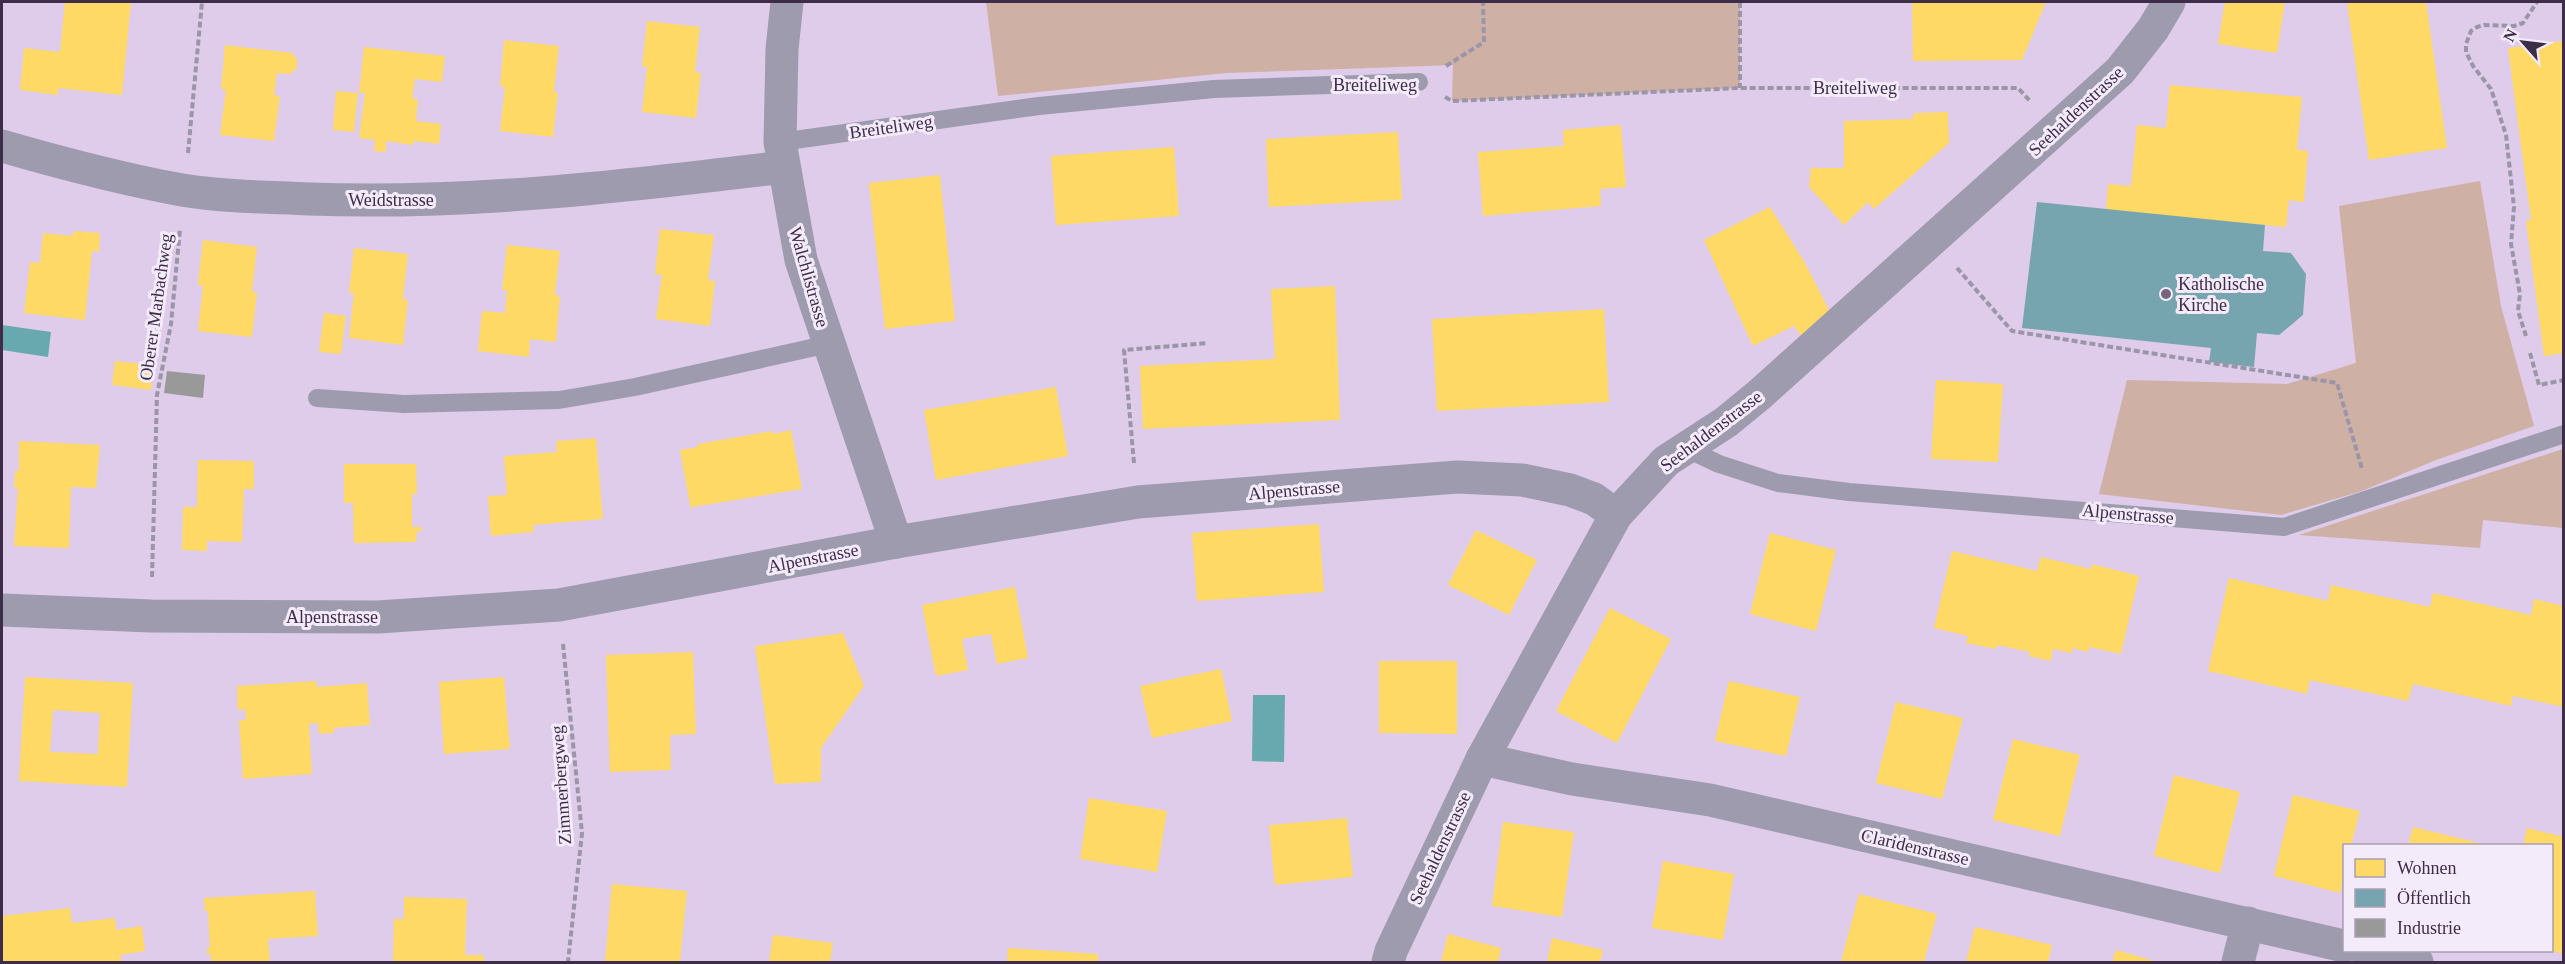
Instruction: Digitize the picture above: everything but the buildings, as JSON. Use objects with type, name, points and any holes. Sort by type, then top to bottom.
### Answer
[{"type":"street","name":"Walchlistrasse","points":[[787,2],[782,49],[782,154],[801,260],[896,542]]},
{"type":"street","name":"Seehaldenstrasse","points":[[1388,963],[1391,951],[1482,759],[1616,515],[1666,461],[1742,409],[2056,131],[2120,71],[2153,29],[2169,2]]},
{"type":"street","name":"Weidstrasse","points":[[2,146],[77,168],[184,190],[357,201],[445,200],[639,184],[782,154]]},
{"type":"street","name":"Alpenstrasse","points":[[2,610],[151,616],[378,617],[559,605],[896,542],[1138,502],[1457,477],[1522,480],[1569,490],[1594,499],[1616,515]]},
{"type":"street","name":"Claridenstrasse","points":[[1482,759],[1572,779],[1710,800],[2343,946]]},
{"type":"street","points":[[2238,963],[2248,923]]},
{"type":"street","points":[[2369,952],[2417,963]]},
{"type":"lane","name":"Breiteliweg","points":[[782,154],[1038,106],[1203,90],[1419,82]]},
{"type":"lane","points":[[317,398],[404,404],[559,400],[634,387],[828,345]]},
{"type":"lane","name":"Alpenstrasse","points":[[1685,448],[1719,464],[1778,483],[1861,493],[2284,527],[2564,434]]},
{"type":"path","name":"Oberer Marbachweg","points":[[151,616],[157,395],[171,324],[202,2]]},
{"type":"path","points":[[1419,82],[1484,42],[1483,2]]},
{"type":"path","points":[[1740,2],[1740,88]]},
{"type":"path","points":[[2526,336],[2518,311],[2520,294],[2511,244],[2514,207],[2506,135],[2491,89],[2472,66],[2466,52],[2466,44],[2471,31],[2477,27],[2484,25],[2514,26],[2523,23],[2537,2]]},
{"type":"path","name":"Breiteliweg","points":[[1419,82],[1452,102],[1740,88],[2018,88],[2056,131]]},
{"type":"path","points":[[1934,241],[2012,331],[2337,383],[2372,498]]},
{"type":"path","points":[[1138,502],[1124,350],[1208,343]]},
{"type":"path","points":[[2530,353],[2539,385],[2564,380]]},
{"type":"path","name":"Zimmerbergweg","points":[[559,605],[582,833],[568,963]]},
{"type":"shaded area","points":[[986,2],[1740,2],[1740,88],[1452,101],[1453,65],[1226,73],[998,96]]},
{"type":"shaded area","points":[[2480,181],[2501,306],[2534,426],[2436,460],[2362,491],[2281,515],[2099,494],[2127,380],[2287,384],[2356,363],[2339,206]]},
{"type":"shaded area","points":[[2,325],[51,332],[48,357],[2,350]]},
{"type":"shaded area","points":[[2563,449],[2563,528],[2483,520],[2480,548],[2299,535]]},
{"type":"shaded area","points":[[1253,695],[1285,695],[1284,762],[1252,761]]},
{"type":"place","name":"Katholische Kirche","points":[[2166,294]]}]
